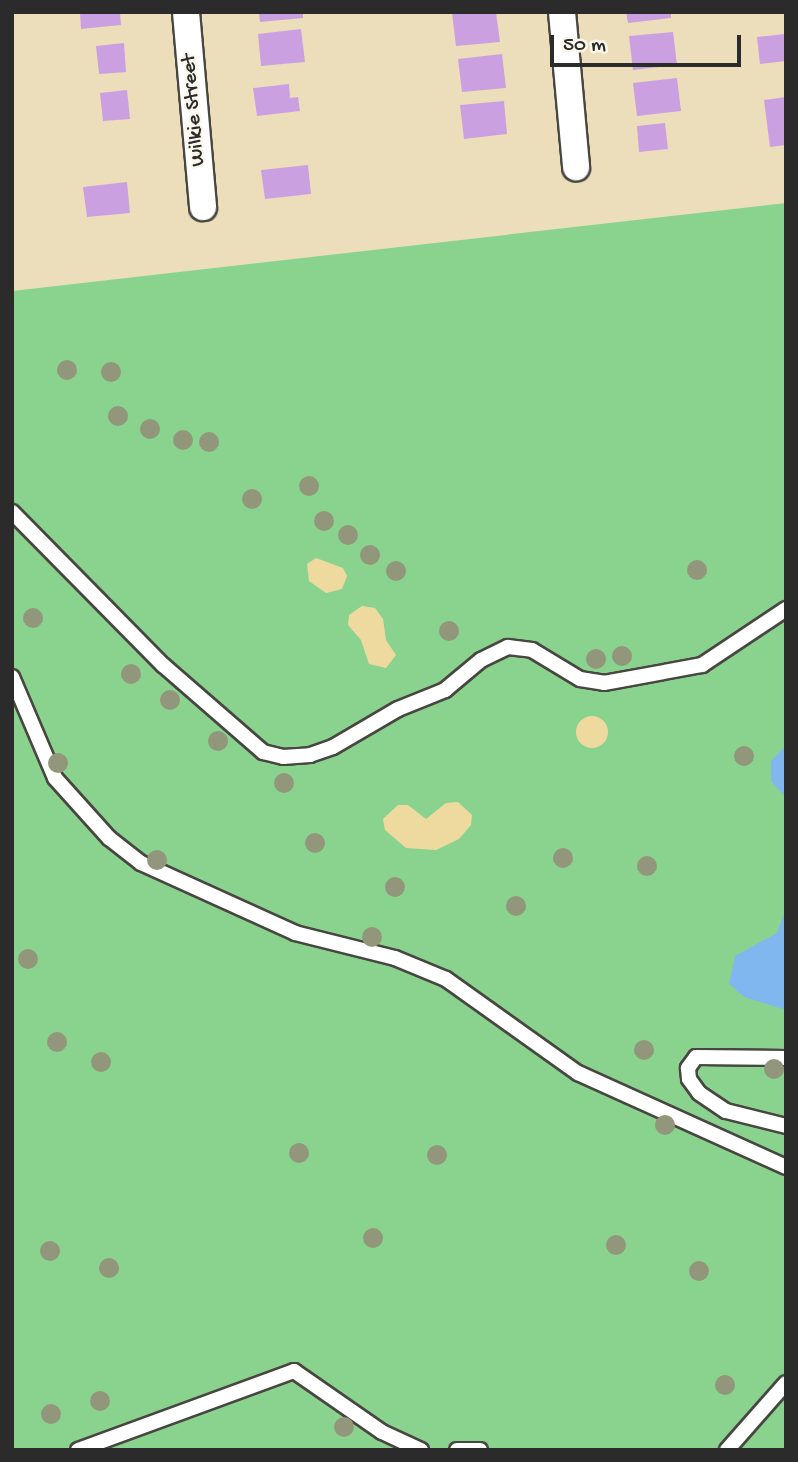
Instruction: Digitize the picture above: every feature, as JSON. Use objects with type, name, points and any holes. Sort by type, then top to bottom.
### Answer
[{"type":"street","name":"Wilkie Street","points":[[186,12],[203,207]]},
{"type":"street","points":[[562,12],[576,167]]},
{"type":"lane","points":[[12,512],[163,665],[263,752],[283,757],[298,758],[333,747],[398,709],[445,690],[481,660],[508,648],[532,650],[580,679],[604,683],[702,665],[786,609]]},
{"type":"lane","points":[[12,677],[55,778],[109,838],[141,863],[295,933],[395,958],[446,979],[578,1073],[786,1167]]},
{"type":"lane","points":[[786,1058],[696,1057],[688,1068],[689,1079],[699,1093],[726,1111],[786,1126]]},
{"type":"lane","points":[[78,1450],[287,1371],[304,1374],[382,1433],[421,1450]]},
{"type":"lane","points":[[727,1450],[786,1383]]},
{"type":"lane","points":[[457,1450],[480,1450]]},
{"type":"green space","points":[[786,203],[786,1450],[12,1450],[12,291]]},
{"type":"sand","points":[[316,558],[343,568],[347,576],[342,589],[326,593],[309,581],[307,564]]},
{"type":"sand","points":[[362,606],[375,608],[383,619],[386,640],[396,655],[386,668],[369,664],[361,640],[348,625],[349,615]]},
{"type":"sand","points":[[592,716],[603,721],[608,732],[603,743],[592,748],[581,743],[576,732],[581,721]]},
{"type":"sand","points":[[458,802],[472,815],[471,825],[459,839],[436,850],[406,848],[385,830],[383,819],[398,805],[408,805],[426,819],[446,803]]},
{"type":"water","points":[[786,745],[786,798],[771,781],[771,761]]},
{"type":"water","points":[[786,908],[786,1010],[744,997],[729,984],[735,956],[777,933]]},
{"type":"building","points":[[80,12],[120,12],[121,25],[81,29]]},
{"type":"building","points":[[259,12],[303,12],[303,18],[260,22]]},
{"type":"building","points":[[496,12],[500,42],[456,46],[452,13]]},
{"type":"building","points":[[626,12],[671,12],[671,18],[628,23]]},
{"type":"building","points":[[301,29],[305,62],[261,66],[258,34]]},
{"type":"building","points":[[673,32],[677,65],[633,70],[629,36]]},
{"type":"building","points":[[785,34],[786,61],[760,64],[757,37]]},
{"type":"building","points":[[124,43],[126,72],[99,74],[96,46]]},
{"type":"building","points":[[502,54],[506,88],[462,92],[458,59]]},
{"type":"building","points":[[677,78],[681,111],[637,116],[633,83]]},
{"type":"building","points":[[289,84],[290,98],[298,97],[300,111],[257,116],[253,88]]},
{"type":"building","points":[[127,90],[130,119],[103,121],[100,93]]},
{"type":"building","points":[[786,97],[786,145],[770,147],[764,100]]},
{"type":"building","points":[[504,101],[507,134],[464,139],[460,105]]},
{"type":"building","points":[[665,123],[668,149],[639,152],[637,126]]},
{"type":"building","points":[[308,165],[311,194],[265,199],[261,170]]},
{"type":"building","points":[[127,182],[130,213],[87,217],[83,187]]}]
